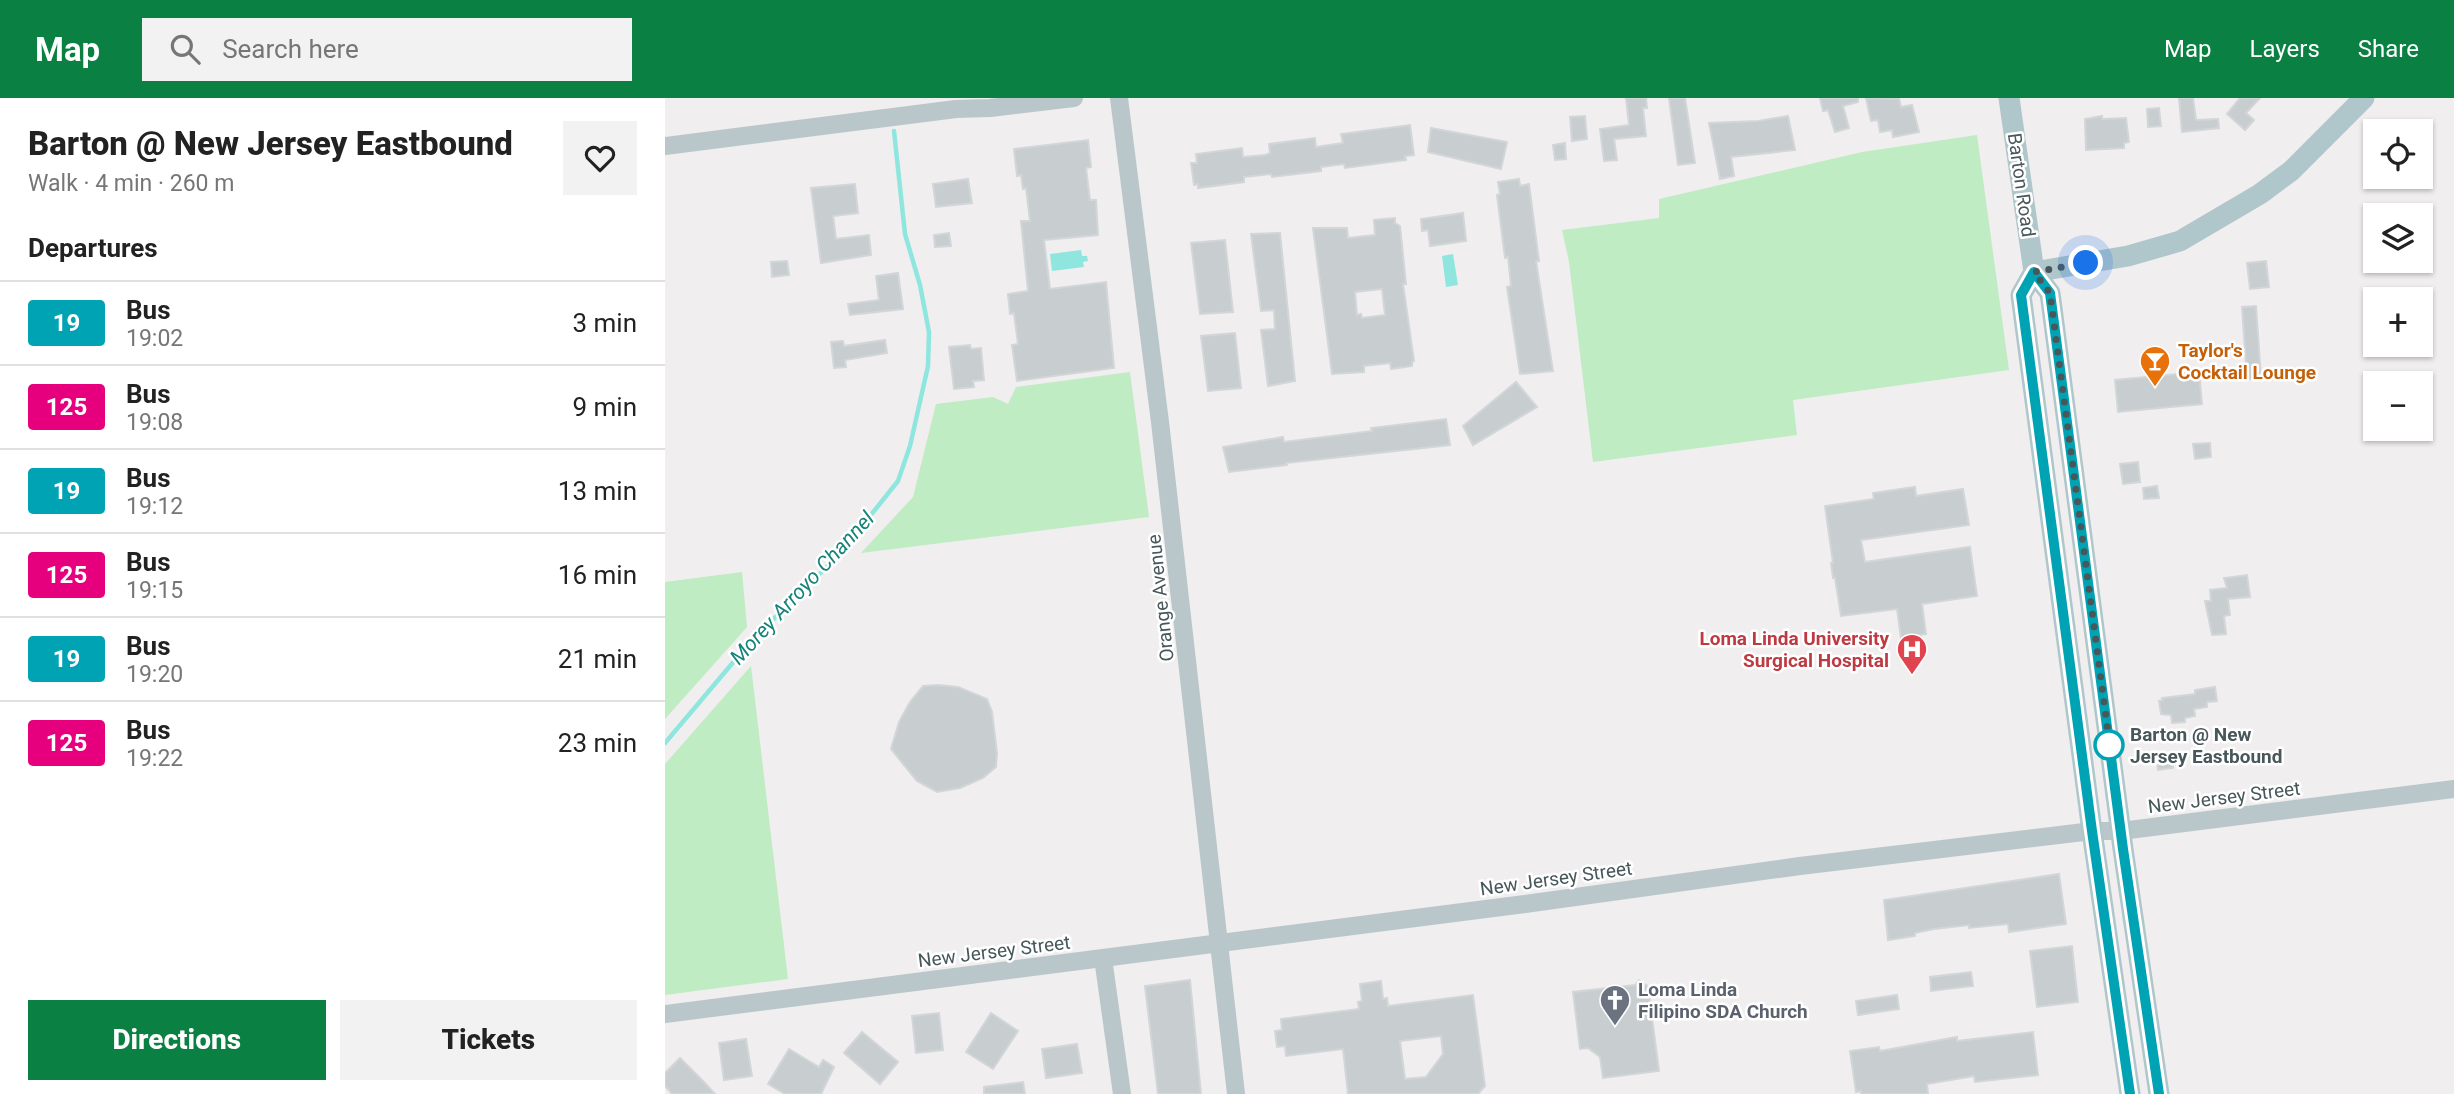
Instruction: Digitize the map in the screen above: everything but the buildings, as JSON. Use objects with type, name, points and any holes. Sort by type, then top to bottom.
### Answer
[{"type":"main road","name":"Barton Road","points":[[2009,98],[2034,272],[2050,293],[2121,831],[2159,1094]]},
{"type":"main road","points":[[2034,272],[2128,256],[2180,241],[2260,194],[2291,171],[2364,98]]},
{"type":"main road","name":"Barton Road","points":[[2034,272],[2021,295],[2092,831],[2130,1094]]},
{"type":"street","points":[[665,146],[956,108],[990,108],[1074,98]]},
{"type":"street","name":"Orange Avenue","points":[[1119,98],[1160,422],[1236,1094]]},
{"type":"street","name":"New Jersey Street","points":[[665,1014],[1813,865],[2092,831],[2121,831],[2454,789]]},
{"type":"street","points":[[1103,958],[1122,1094]]},
{"type":"green space","points":[[1977,135],[2009,370],[1793,400],[1797,435],[1593,462],[1569,262],[1562,230],[1659,218],[1659,199],[1862,152]]},
{"type":"green space","points":[[1130,372],[1149,517],[861,553],[913,497],[936,404],[993,397],[1008,404],[1016,387]]},
{"type":"green space","points":[[742,572],[747,627],[665,719],[665,582]]},
{"type":"green space","points":[[751,666],[788,979],[665,995],[665,764]]},
{"type":"water","points":[[1081,250],[1082,256],[1087,256],[1088,261],[1083,262],[1084,267],[1052,271],[1050,254]]},
{"type":"water","points":[[1453,254],[1458,285],[1446,287],[1442,256]]},
{"type":"waterway","name":"Morey Arroyo Channel","points":[[665,743],[752,640],[839,555],[898,481],[910,446],[928,366],[929,332],[920,285],[905,234],[894,131]]},
{"type":"bus line","name":"19","points":[[2130,1094],[2092,831],[2021,295],[2034,272],[2050,293],[2123,849],[2159,1094]]},
{"type":"place","name":"Taylor's Cocktail Lounge","points":[[2155,388]]},
{"type":"place","name":"Loma Linda University Surgical Hospital","points":[[1912,676]]},
{"type":"place","name":"Barton @ New Jersey Eastbound","points":[[2109,745]]},
{"type":"place","name":"Loma Linda Filipino SDA Church","points":[[1615,1027]]},
{"type":"route","points":[[2086,263],[2034,272],[2050,293],[2111,755],[2109,745]]}]
